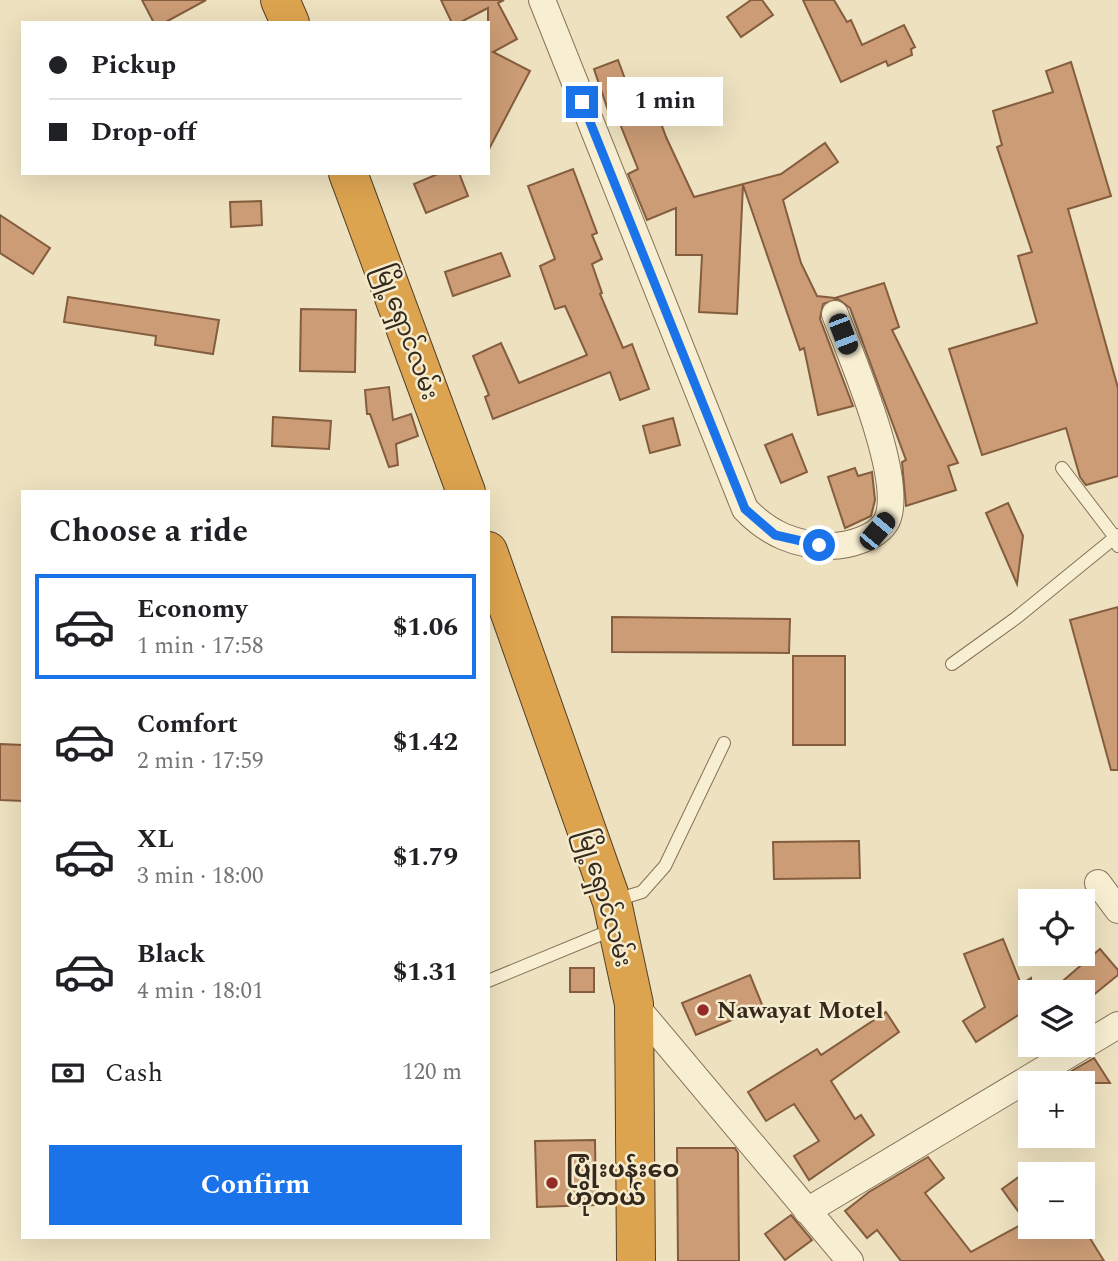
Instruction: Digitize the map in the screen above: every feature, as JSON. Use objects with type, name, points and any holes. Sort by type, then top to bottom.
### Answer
[{"type":"highway","points":[[281,0],[289,21]]},
{"type":"highway","name":"မြို့ရှောင်လမ်း","points":[[349,175],[465,490]]},
{"type":"highway","name":"မြို့ရှောင်လမ်း","points":[[490,557],[614,915],[634,1004],[636,1261]]},
{"type":"street","points":[[541,0],[745,509],[775,535],[803,544],[834,546],[864,539],[877,531],[887,520],[890,504],[881,440],[835,314]]},
{"type":"street","points":[[1098,883],[1118,910]]},
{"type":"street","points":[[634,1004],[850,1261]]},
{"type":"street","points":[[807,1211],[1118,1025]]},
{"type":"lane","points":[[952,664],[1117,539],[1062,468]]},
{"type":"lane","points":[[490,980],[614,915],[642,892],[665,866],[724,743]]},
{"type":"building","points":[[142,0],[206,0],[168,21],[153,21]]},
{"type":"building","points":[[441,0],[504,0],[498,3],[517,39],[493,52],[530,71],[490,147],[488,8],[463,21],[451,21]]},
{"type":"building","points":[[751,0],[762,0],[773,15],[741,37],[727,17]]},
{"type":"building","points":[[803,0],[834,0],[847,22],[851,20],[862,45],[904,25],[915,47],[911,49],[912,55],[888,66],[886,61],[841,82]]},
{"type":"building","points":[[618,60],[628,87],[646,81],[666,137],[694,197],[781,174],[825,143],[838,162],[783,200],[801,263],[817,296],[835,298],[884,283],[899,327],[892,330],[958,463],[948,466],[956,490],[906,506],[902,462],[906,460],[850,308],[838,299],[823,304],[820,319],[853,406],[818,415],[804,348],[800,350],[743,185],[737,314],[699,312],[702,255],[676,255],[676,208],[647,220],[628,174],[638,169],[618,119],[612,122],[594,69]]},
{"type":"building","points":[[1071,62],[1111,196],[1068,209],[1118,388],[1118,476],[1086,485],[1080,477],[1066,428],[982,455],[949,349],[1037,323],[1018,256],[1032,252],[997,147],[1002,145],[993,111],[1053,92],[1046,71]]},
{"type":"building","points":[[573,169],[597,233],[592,235],[602,259],[592,264],[602,293],[600,294],[623,348],[632,344],[649,389],[620,400],[610,372],[493,419],[485,397],[489,395],[473,356],[501,343],[519,383],[587,355],[565,306],[555,309],[540,266],[555,259],[528,186]]},
{"type":"building","points":[[435,175],[460,175],[468,196],[426,213],[414,184]]},
{"type":"building","points":[[261,201],[262,225],[231,227],[230,202]]},
{"type":"building","points":[[0,215],[50,248],[33,274],[0,253]]},
{"type":"building","points":[[501,253],[510,276],[453,296],[445,272]]},
{"type":"building","points":[[68,297],[219,320],[213,354],[155,345],[156,336],[64,322]]},
{"type":"building","points":[[301,309],[356,310],[355,372],[300,371]]},
{"type":"building","points":[[389,387],[393,420],[411,414],[418,436],[396,444],[398,465],[389,467],[370,414],[367,414],[365,390]]},
{"type":"building","points":[[273,417],[331,421],[329,449],[272,446]]},
{"type":"building","points":[[673,418],[680,445],[650,453],[643,426]]},
{"type":"building","points":[[792,434],[807,472],[781,483],[765,445]]},
{"type":"building","points":[[855,468],[858,476],[872,472],[875,500],[871,516],[845,528],[828,477]]},
{"type":"building","points":[[1008,503],[1023,536],[1017,584],[986,513]]},
{"type":"building","points":[[1118,607],[1118,770],[1111,770],[1070,620]]},
{"type":"building","points":[[612,617],[790,619],[789,653],[612,652]]},
{"type":"building","points":[[793,656],[845,656],[845,745],[793,745]]},
{"type":"building","points":[[0,744],[21,745],[21,801],[0,800]]},
{"type":"building","points":[[859,841],[860,878],[774,879],[773,842]]},
{"type":"building","points":[[1003,939],[1019,980],[1018,1015],[976,1042],[963,1021],[985,1007],[964,954]]},
{"type":"building","points":[[1100,949],[1118,970],[1118,975],[1095,994],[1095,980],[1064,980],[1080,966],[1095,966],[1095,953]]},
{"type":"building","points":[[570,968],[594,968],[594,992],[570,992]]},
{"type":"building","points":[[750,975],[763,1007],[696,1035],[682,1003]]},
{"type":"building","points":[[886,1012],[899,1032],[831,1081],[855,1119],[861,1115],[874,1135],[809,1180],[794,1156],[819,1141],[794,1104],[766,1121],[748,1092],[817,1049],[821,1055]]},
{"type":"building","points":[[1094,1058],[1110,1083],[1095,1083],[1095,1071],[1072,1071]]},
{"type":"building","points":[[595,1140],[596,1205],[537,1207],[535,1141]]},
{"type":"building","points":[[677,1148],[735,1148],[738,1153],[739,1261],[678,1261]]},
{"type":"building","points":[[928,1157],[944,1178],[925,1193],[971,1252],[1018,1226],[1018,1239],[1090,1239],[1104,1261],[901,1261],[877,1230],[867,1238],[845,1211],[869,1192]]},
{"type":"building","points":[[1018,1177],[1018,1211],[1002,1189]]},
{"type":"building","points":[[791,1215],[812,1240],[785,1260],[765,1234]]},
{"type":"place","name":"Nawayat Motel","points":[[703,1010]]},
{"type":"place","name":"ပြုံးပန်းဝေ ဟိုတယ်","points":[[552,1183]]},
{"type":"route","points":[[582,102],[745,509],[759,524],[775,535],[803,544],[819,545]]}]
